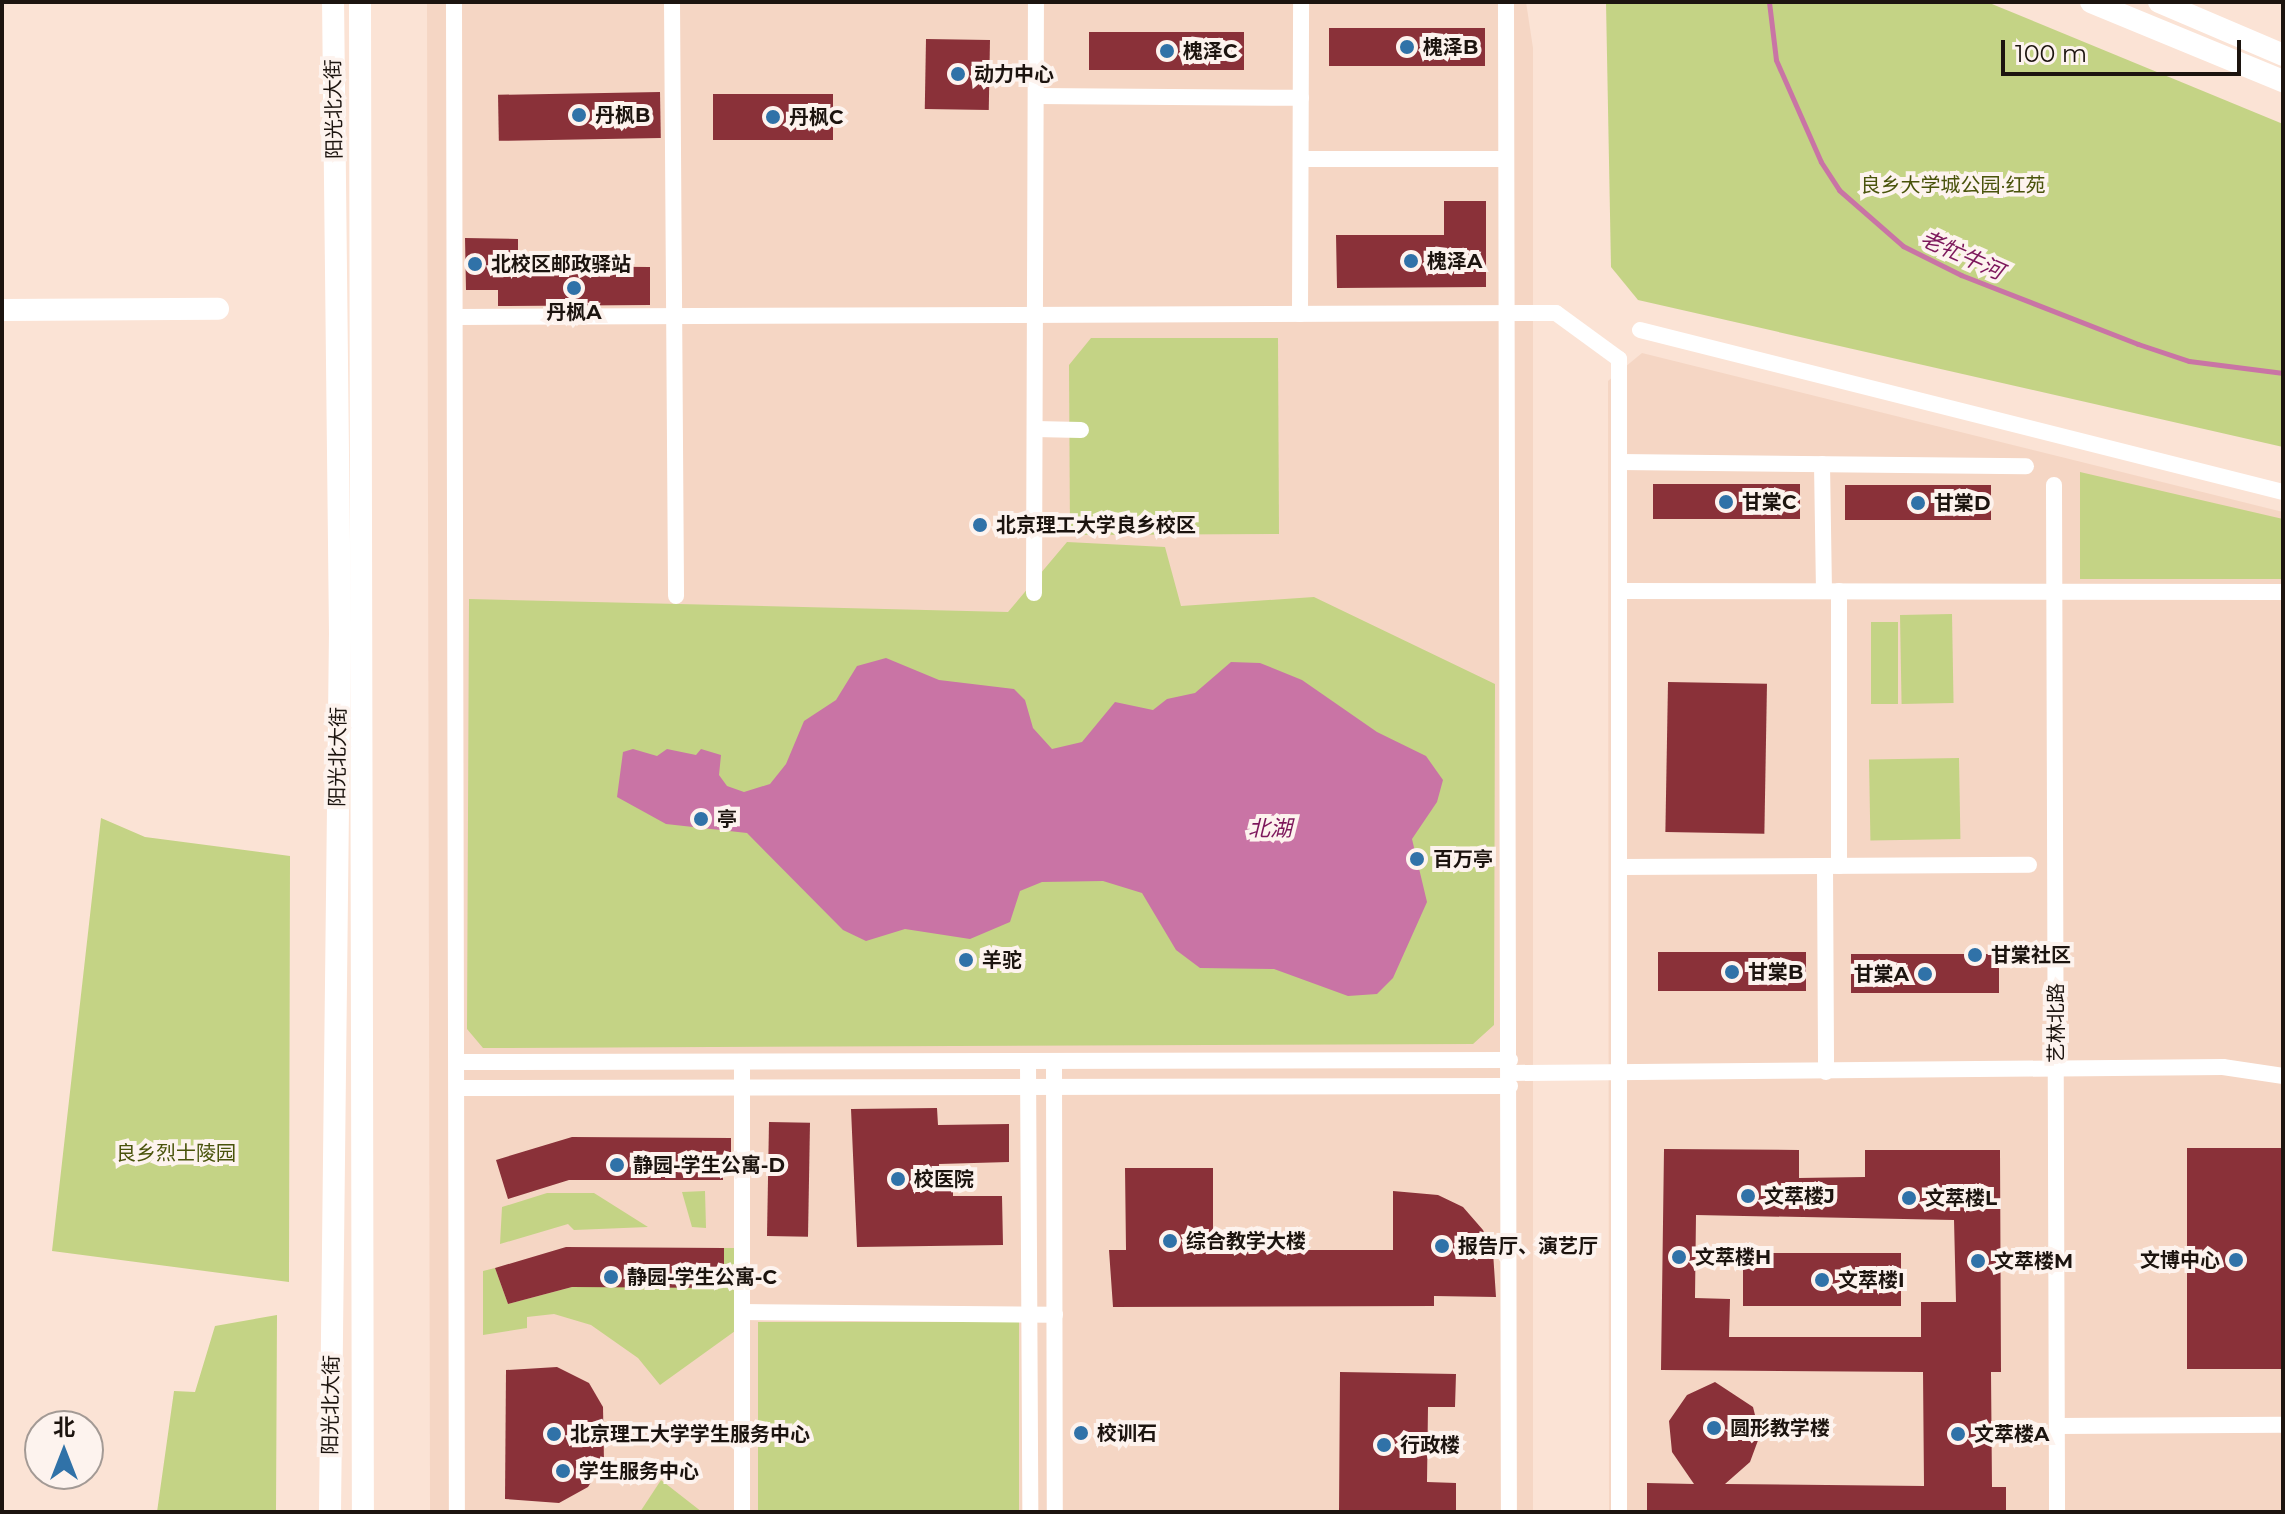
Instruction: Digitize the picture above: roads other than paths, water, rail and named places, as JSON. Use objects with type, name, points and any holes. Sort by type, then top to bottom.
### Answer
[{"type":"main road","name":"阳光北大街","points":[[330,1512],[340,635],[333,2]]},
{"type":"main road","name":"阳光北大街","points":[[360,2],[363,1512]]},
{"type":"main road","points":[[2091,2],[2283,81]]},
{"type":"main road","points":[[2159,2],[2283,55]]},
{"type":"main road","points":[[2,310],[218,309]]},
{"type":"street","points":[[454,2],[457,1512]]},
{"type":"street","points":[[672,2],[676,596]]},
{"type":"street","points":[[1034,593],[1036,2]]},
{"type":"street","points":[[1300,314],[1301,2]]},
{"type":"street","points":[[1506,2],[1509,1512]]},
{"type":"street","points":[[1036,96],[1301,98]]},
{"type":"street","points":[[1301,159],[1506,159]]},
{"type":"street","points":[[455,317],[1556,313],[1619,359],[1619,1512]]},
{"type":"street","points":[[1640,330],[2283,492]]},
{"type":"street","points":[[1035,429],[1081,430]]},
{"type":"street","points":[[1620,462],[2026,466]]},
{"type":"street","points":[[1822,464],[1831,591],[1832,866],[1826,1072]]},
{"type":"street","name":"艺林北路","points":[[2054,485],[2057,1512]]},
{"type":"street","points":[[1620,591],[2283,592]]},
{"type":"street","points":[[1620,867],[2029,865]]},
{"type":"street","points":[[458,1062],[1054,1062],[1510,1073],[2223,1067],[2283,1076]]},
{"type":"street","points":[[1054,1062],[1055,1512]]},
{"type":"street","points":[[742,1063],[742,1512]]},
{"type":"street","points":[[1028,1063],[1030,1512]]},
{"type":"street","points":[[458,1088],[1054,1088],[1510,1073]]},
{"type":"street","points":[[742,1312],[1055,1315]]},
{"type":"street","points":[[2057,1426],[2283,1425]]},
{"type":"water","name":"北湖","points":[[886,658],[939,680],[1014,689],[1025,700],[1033,728],[1052,749],[1082,742],[1115,702],[1153,710],[1167,699],[1195,693],[1231,662],[1260,663],[1302,680],[1377,732],[1426,756],[1443,780],[1437,802],[1412,839],[1427,902],[1393,978],[1377,994],[1348,996],[1274,969],[1200,968],[1176,950],[1142,893],[1103,881],[1042,882],[1020,891],[1010,922],[970,939],[905,929],[866,941],[843,930],[747,833],[666,824],[617,797],[623,752],[633,749],[657,756],[667,749],[696,755],[701,749],[721,755],[719,775],[727,786],[744,792],[770,784],[786,764],[804,721],[836,700],[857,666]]},
{"type":"waterway","name":"老牤牛河","points":[[1769,2],[1776,60],[1821,162],[1839,190],[1903,246],[1961,275],[2138,344],[2189,361],[2283,373]]},
{"type":"place","name":"槐泽B","points":[[1407,47]]},
{"type":"place","name":"槐泽C","points":[[1167,51]]},
{"type":"place","name":"动力中心","points":[[958,74]]},
{"type":"place","name":"丹枫B","points":[[579,115]]},
{"type":"place","name":"丹枫C","points":[[773,117]]},
{"type":"place","name":"槐泽A","points":[[1411,261]]},
{"type":"place","name":"北校区邮政驿站","points":[[475,264]]},
{"type":"place","name":"丹枫A","points":[[574,288]]},
{"type":"place","name":"甘棠C","points":[[1726,502]]},
{"type":"place","name":"甘棠D","points":[[1918,503]]},
{"type":"place","name":"北京理工大学良乡校区","points":[[980,525]]},
{"type":"place","name":"亭","points":[[701,819]]},
{"type":"place","name":"百万亭","points":[[1417,859]]},
{"type":"place","name":"甘棠社区","points":[[1975,955]]},
{"type":"place","name":"羊驼","points":[[966,960]]},
{"type":"place","name":"甘棠B","points":[[1732,972]]},
{"type":"place","name":"甘棠A","points":[[1925,974]]},
{"type":"place","name":"静园-学生公寓-D","points":[[617,1165]]},
{"type":"place","name":"校医院","points":[[898,1179]]},
{"type":"place","name":"文萃楼J","points":[[1748,1196]]},
{"type":"place","name":"文萃楼L","points":[[1909,1198]]},
{"type":"place","name":"综合教学大楼","points":[[1170,1241]]},
{"type":"place","name":"报告厅、演艺厅","points":[[1442,1246]]},
{"type":"place","name":"文萃楼H","points":[[1679,1257]]},
{"type":"place","name":"文博中心","points":[[2236,1260]]},
{"type":"place","name":"文萃楼M","points":[[1978,1261]]},
{"type":"place","name":"静园-学生公寓-C","points":[[611,1277]]},
{"type":"place","name":"文萃楼I","points":[[1822,1280]]},
{"type":"place","name":"圆形教学楼","points":[[1714,1428]]},
{"type":"place","name":"校训石","points":[[1081,1433]]},
{"type":"place","name":"北京理工大学学生服务中心","points":[[554,1434]]},
{"type":"place","name":"文萃楼A","points":[[1958,1434]]},
{"type":"place","name":"行政楼","points":[[1384,1445]]},
{"type":"place","name":"学生服务中心","points":[[563,1471]]},
{"type":"park label","name":"良乡大学城公园·红苑","points":[[1953,185]]},
{"type":"park label","name":"良乡烈士陵园","points":[[176,1153]]}]
